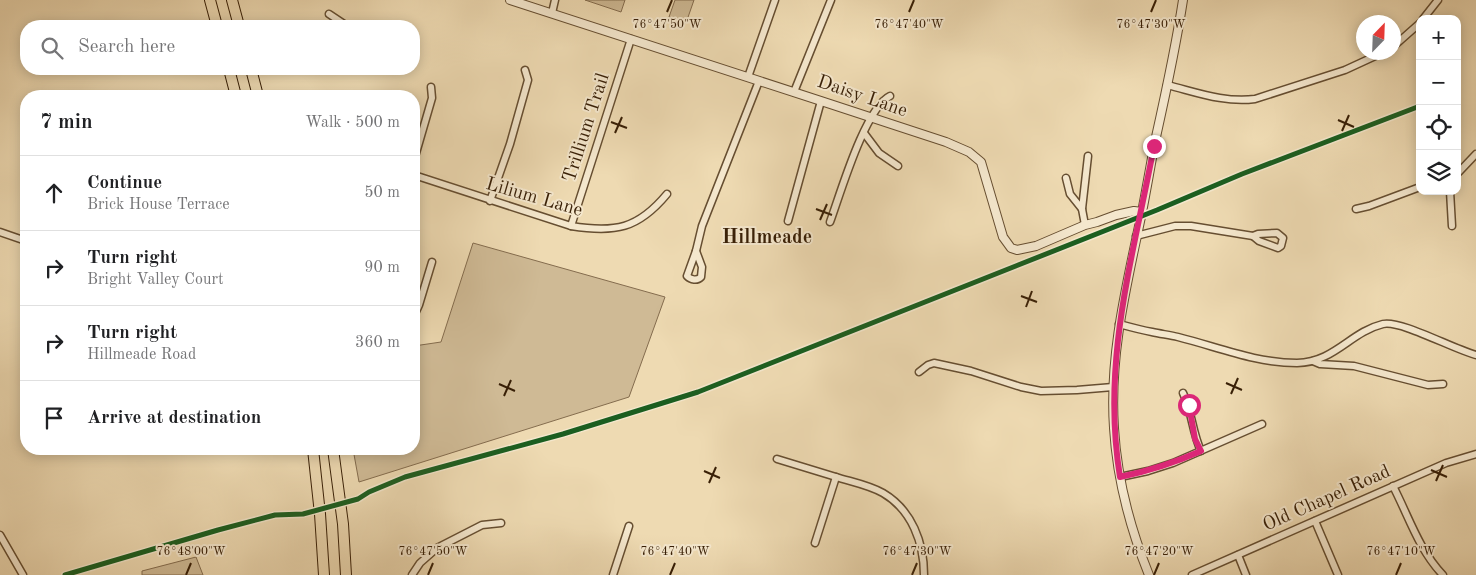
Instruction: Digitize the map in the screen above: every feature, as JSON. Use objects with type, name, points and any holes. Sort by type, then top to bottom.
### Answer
[{"type":"main road","points":[[210,0],[215,20]]},
{"type":"main road","points":[[232,0],[237,20]]},
{"type":"main road","points":[[231,75],[234,90]]},
{"type":"main road","points":[[253,75],[256,90]]},
{"type":"main road","points":[[314,455],[324,575]]},
{"type":"main road","points":[[334,455],[343,524],[346,575]]},
{"type":"street","name":"Daisy Lane","points":[[510,0],[954,145],[976,157],[981,162],[1003,237],[1011,248],[1017,250],[1028,248],[1085,225],[1127,212],[1142,212]]},
{"type":"street","points":[[552,13],[555,0]]},
{"type":"street","points":[[748,77],[776,0]]},
{"type":"street","points":[[794,92],[831,0]]},
{"type":"street","points":[[1149,575],[1134,532],[1120,477],[1114,427],[1114,387],[1119,324],[1183,0]]},
{"type":"street","points":[[1426,15],[1438,0]]},
{"type":"street","points":[[329,14],[338,20]]},
{"type":"street","points":[[1401,40],[1416,27]]},
{"type":"street","name":"Trillium Trail","points":[[572,226],[631,39]]},
{"type":"street","points":[[1167,85],[1224,99],[1255,99],[1345,70],[1367,60]]},
{"type":"street","points":[[490,201],[510,144],[528,80],[525,70]]},
{"type":"street","points":[[696,251],[702,226],[759,81]]},
{"type":"street","points":[[420,139],[432,98],[431,87]]},
{"type":"street","points":[[830,222],[851,160],[871,118],[884,99],[890,96]]},
{"type":"street","points":[[788,221],[821,101]]},
{"type":"street","points":[[864,133],[879,153],[898,166]]},
{"type":"street","points":[[1461,170],[1476,154]]},
{"type":"street","points":[[1085,225],[1082,209],[1088,156]]},
{"type":"street","name":"Lilium Lane","points":[[420,177],[572,226],[591,229],[611,230],[634,224],[655,208],[667,194]]},
{"type":"street","points":[[1066,178],[1070,194],[1082,209]]},
{"type":"street","points":[[1356,209],[1416,188]]},
{"type":"street","points":[[1450,195],[1452,226]]},
{"type":"street","points":[[1136,236],[1162,228],[1183,226],[1253,236]]},
{"type":"street","points":[[0,232],[20,239]]},
{"type":"street","points":[[420,302],[432,262]]},
{"type":"street","points":[[1119,324],[1177,336],[1230,353],[1278,362],[1295,363],[1321,360],[1365,331],[1384,324],[1409,328],[1460,350],[1476,354]]},
{"type":"street","points":[[1314,361],[1320,364],[1354,366],[1428,385],[1443,384]]},
{"type":"street","points":[[918,372],[934,363],[971,371],[1021,387],[1041,391],[1114,387]]},
{"type":"street","points":[[1183,393],[1189,405],[1195,439],[1201,451]]},
{"type":"street","points":[[1120,477],[1173,463],[1262,424]]},
{"type":"street","name":"Old Chapel Road","points":[[1192,575],[1446,463],[1476,454]]},
{"type":"street","points":[[778,459],[881,492],[893,500],[911,522],[919,538],[924,561],[924,575]]},
{"type":"street","points":[[816,543],[836,477]]},
{"type":"street","points":[[1393,486],[1419,543],[1432,563],[1443,575]]},
{"type":"street","points":[[1315,522],[1338,575]]},
{"type":"street","points":[[412,575],[424,559],[437,548],[482,525],[501,523]]},
{"type":"street","points":[[613,575],[628,526]]},
{"type":"street","points":[[0,535],[23,575]]},
{"type":"street","points":[[1238,555],[1246,575]]},
{"type":"shaded area","points":[[585,0],[625,0],[621,12]]},
{"type":"shaded area","points":[[675,0],[694,0],[686,23],[669,17]]},
{"type":"shaded area","points":[[473,243],[665,297],[629,397],[359,482],[354,455],[420,455],[420,345],[441,342]]},
{"type":"shaded area","points":[[196,557],[203,575],[142,575],[142,571]]},
{"type":"cycle path","points":[[65,575],[275,515],[303,514],[358,499],[369,492],[405,477],[563,434],[698,392],[1157,210],[1242,174],[1416,108]]},
{"type":"district","name":"Hillmeade","points":[[767,238]]},
{"type":"route","points":[[1154,146],[1120,313],[1115,360],[1114,427],[1120,477],[1173,463],[1201,451],[1195,439],[1189,405]]}]
